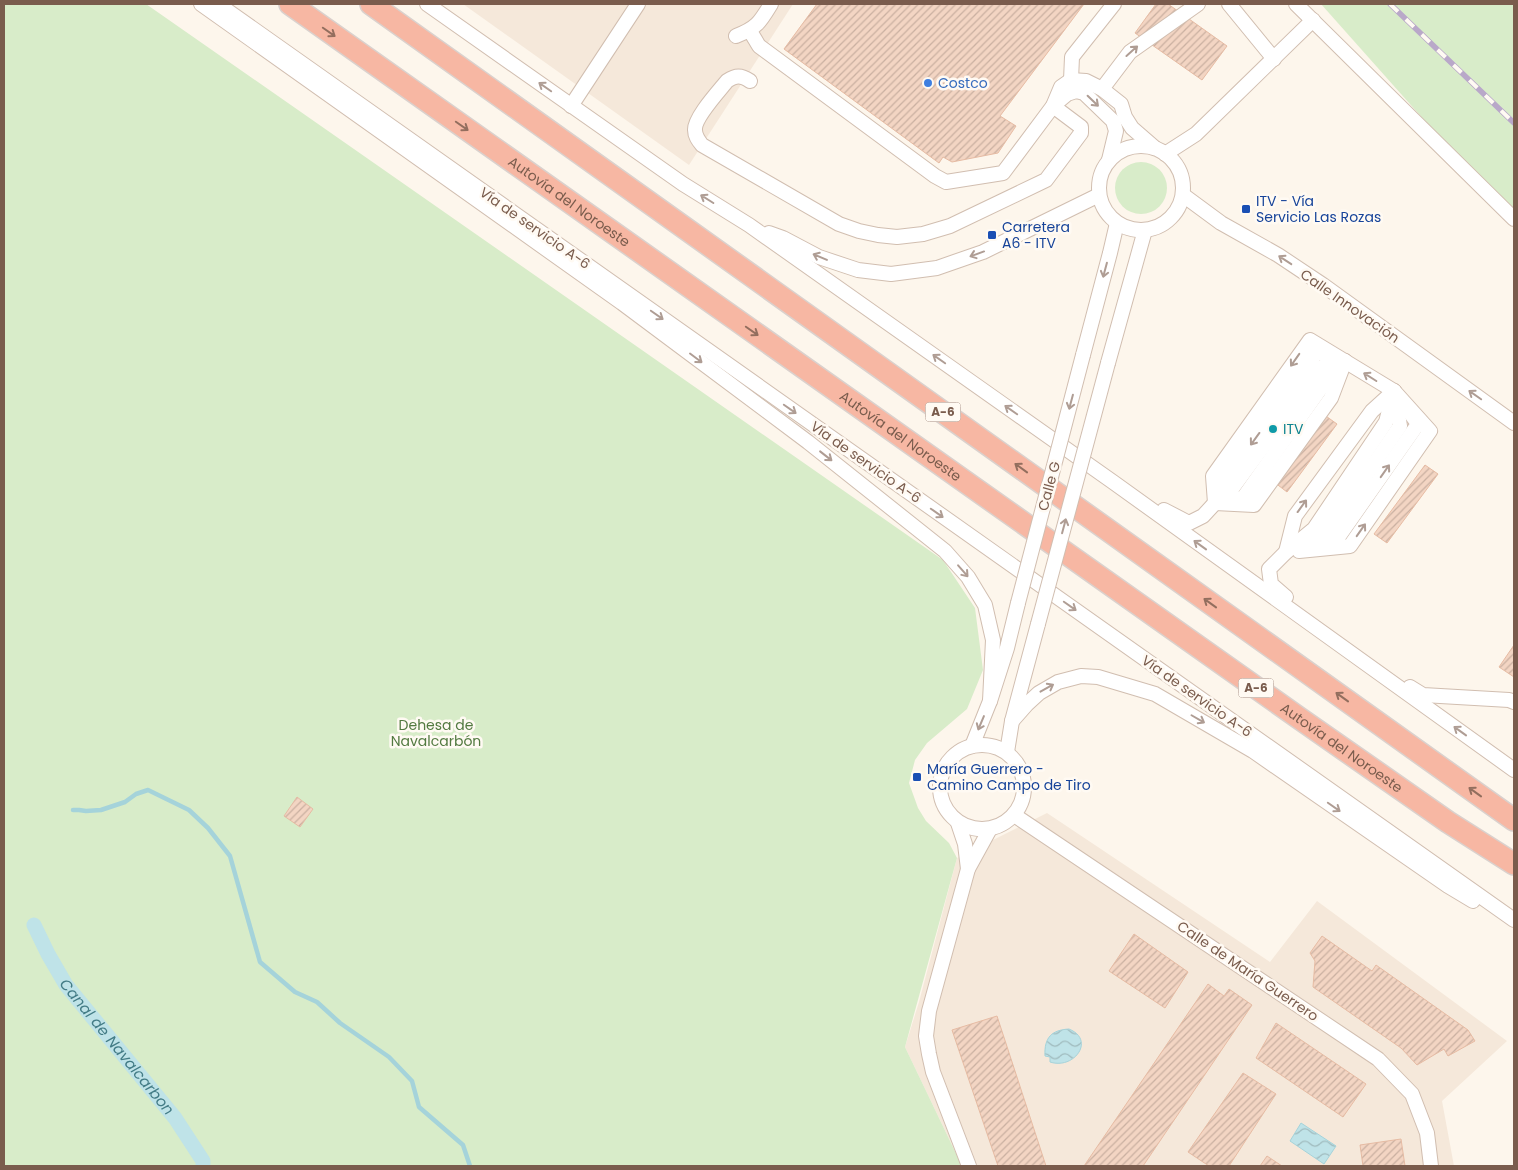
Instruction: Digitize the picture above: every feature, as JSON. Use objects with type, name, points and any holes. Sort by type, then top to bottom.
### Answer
[{"type":"highway","name":"Autovía del Noroeste","points":[[290,4],[1448,822],[1514,864]]},
{"type":"highway","name":"A-6","points":[[371,4],[1514,820]]},
{"type":"highway","points":[[982,494],[999,515],[1514,879]]},
{"type":"street","points":[[201,4],[622,302],[808,442],[945,550],[968,576],[985,605],[993,640],[990,701]]},
{"type":"street","name":"Vía de servicio A-6","points":[[218,4],[1514,920]]},
{"type":"street","points":[[427,4],[683,184],[749,225],[1113,482],[1514,770]]},
{"type":"street","points":[[571,106],[638,4]]},
{"type":"street","points":[[736,36],[750,31],[760,21],[771,4]]},
{"type":"street","points":[[1071,80],[1072,57],[1114,4]]},
{"type":"street","points":[[1102,89],[1130,52],[1198,4]]},
{"type":"street","points":[[1229,4],[1274,59]]},
{"type":"street","points":[[1296,4],[1514,219]]},
{"type":"street","points":[[1176,164],[1196,134],[1314,20]]},
{"type":"street","points":[[750,31],[759,46],[946,182],[1003,173],[1053,106],[1067,94],[1076,91],[1084,93],[1113,121],[1116,131],[1109,160],[1099,183],[1099,195],[1102,206],[1116,223],[1130,229],[1145,230],[1156,228],[1166,223],[1177,210],[1183,195],[1181,173],[1176,164],[1132,128],[1125,117],[1121,104],[1102,89],[1086,81],[1071,80],[1061,87],[1053,106]]},
{"type":"street","points":[[750,81],[742,76],[734,76],[727,80],[696,121],[694,130],[702,145],[839,224],[859,231],[897,237],[923,234],[950,226],[1046,180],[1081,133],[1081,127],[1053,106]]},
{"type":"street","points":[[1109,160],[1119,152],[1130,148],[1142,146],[1160,151],[1196,134]]},
{"type":"street","points":[[749,225],[783,238],[819,257],[858,270],[891,274],[937,268],[983,252],[1099,195]]},
{"type":"street","name":"Calle Innovación","points":[[1183,195],[1221,223],[1278,255],[1323,285],[1514,423]]},
{"type":"street","name":"Calle G","points":[[972,746],[990,701],[1007,648],[1110,253],[1116,223]]},
{"type":"street","name":"Calle G","points":[[1007,752],[1012,721],[1145,230]]},
{"type":"street","points":[[1215,503],[1213,476],[1310,340],[1394,392],[1430,431],[1350,546],[1286,552]]},
{"type":"street","points":[[1113,482],[1189,523],[1203,516],[1231,490],[1322,367],[1345,361]]},
{"type":"street","points":[[1215,503],[1254,505],[1331,398],[1345,361]]},
{"type":"street","points":[[1286,552],[1324,535],[1400,426],[1394,392]]},
{"type":"street","points":[[1394,392],[1380,418],[1286,552],[1269,569],[1271,584],[1336,643],[1423,695],[1509,700],[1514,702]]},
{"type":"street","points":[[1012,721],[1039,693],[1058,682],[1081,676],[1098,677],[1155,694],[1254,751],[1448,886],[1514,926]]},
{"type":"street","points":[[990,745],[1007,752],[1022,773],[1024,784],[1024,795],[1014,815],[1006,822],[990,829],[969,828],[958,823],[943,806],[939,783],[942,770],[950,759],[960,751],[972,746],[990,745]]},
{"type":"street","name":"Calle de María Guerrero","points":[[1014,815],[1378,1059],[1412,1094],[1427,1133],[1431,1166]]},
{"type":"street","points":[[958,823],[965,844],[968,869]]},
{"type":"street","points":[[969,1166],[933,1072],[926,1036],[929,1011],[968,869],[990,829]]},
{"type":"shaded area","points":[[463,4],[793,4],[689,165]]},
{"type":"shaded area","points":[[1047,813],[1270,962],[1317,901],[1507,1041],[1442,1101],[1454,1166],[962,1166],[905,1047],[919,1002],[957,858]]},
{"type":"green space","name":"Dehesa de Navalcarbón","points":[[4,4],[146,4],[943,560],[975,608],[983,670],[967,709],[927,743],[915,760],[909,783],[918,808],[926,821],[949,843],[957,858],[905,1047],[962,1166],[4,1166]]},
{"type":"green space","points":[[1321,4],[1514,4],[1514,221]]},
{"type":"green space","points":[[1136,162],[1146,162],[1160,169],[1167,183],[1167,193],[1160,207],[1146,214],[1136,214],[1126,210],[1119,203],[1115,193],[1115,183],[1119,173],[1126,166]]},
{"type":"water","points":[[1069,1029],[1077,1034],[1081,1040],[1079,1053],[1067,1062],[1050,1062],[1050,1057],[1045,1056],[1048,1039],[1058,1031]]},
{"type":"water","points":[[1301,1123],[1336,1146],[1324,1164],[1290,1141]]},
{"type":"building","name":"Costco","points":[[817,4],[1084,4],[1000,116],[1016,126],[998,153],[952,162],[943,157],[939,163],[784,49]]},
{"type":"building","points":[[1156,4],[1168,4],[1227,46],[1202,80],[1135,33]]},
{"type":"building","points":[[1323,414],[1337,424],[1287,492],[1274,482]]},
{"type":"building","points":[[1425,465],[1438,474],[1387,543],[1374,534]]},
{"type":"building","points":[[1514,645],[1514,677],[1499,667]]},
{"type":"building","points":[[297,797],[313,809],[300,827],[284,816]]},
{"type":"building","points":[[1134,934],[1188,972],[1165,1008],[1109,971]]},
{"type":"building","points":[[1322,936],[1372,971],[1376,965],[1468,1030],[1475,1041],[1448,1056],[1444,1049],[1417,1065],[1401,1048],[1313,987],[1315,961],[1310,953]]},
{"type":"building","points":[[1208,984],[1224,996],[1229,989],[1252,1005],[1143,1166],[1084,1166]]},
{"type":"building","points":[[997,1016],[1046,1166],[998,1166],[952,1030]]},
{"type":"building","points":[[1276,1023],[1366,1084],[1343,1117],[1256,1058]]},
{"type":"building","points":[[1243,1073],[1276,1094],[1229,1166],[1209,1166],[1188,1152]]},
{"type":"building","points":[[1401,1139],[1405,1166],[1363,1166],[1360,1145]]},
{"type":"building","points":[[1267,1156],[1282,1166],[1260,1166]]},
{"type":"waterway","points":[[73,810],[101,810],[125,802],[136,794],[148,790],[189,810],[208,828],[230,856],[260,962],[295,992],[317,1002],[340,1023],[389,1057],[412,1081],[419,1107],[463,1145],[470,1166]]},
{"type":"waterway","name":"Canal de Navalcarbon","points":[[34,925],[66,985],[175,1118],[203,1161],[203,1166]]},
{"type":"railway","points":[[1390,4],[1514,123]]},
{"type":"place","name":"Costco","points":[[928,83]]},
{"type":"place","name":"ITV - Vía Servicio Las Rozas","points":[[1246,209]]},
{"type":"place","name":"Carretera A6 - ITV","points":[[992,235]]},
{"type":"place","name":"ITV","points":[[1273,429]]},
{"type":"place","name":"María Guerrero - Camino Campo de Tiro","points":[[917,777]]}]
